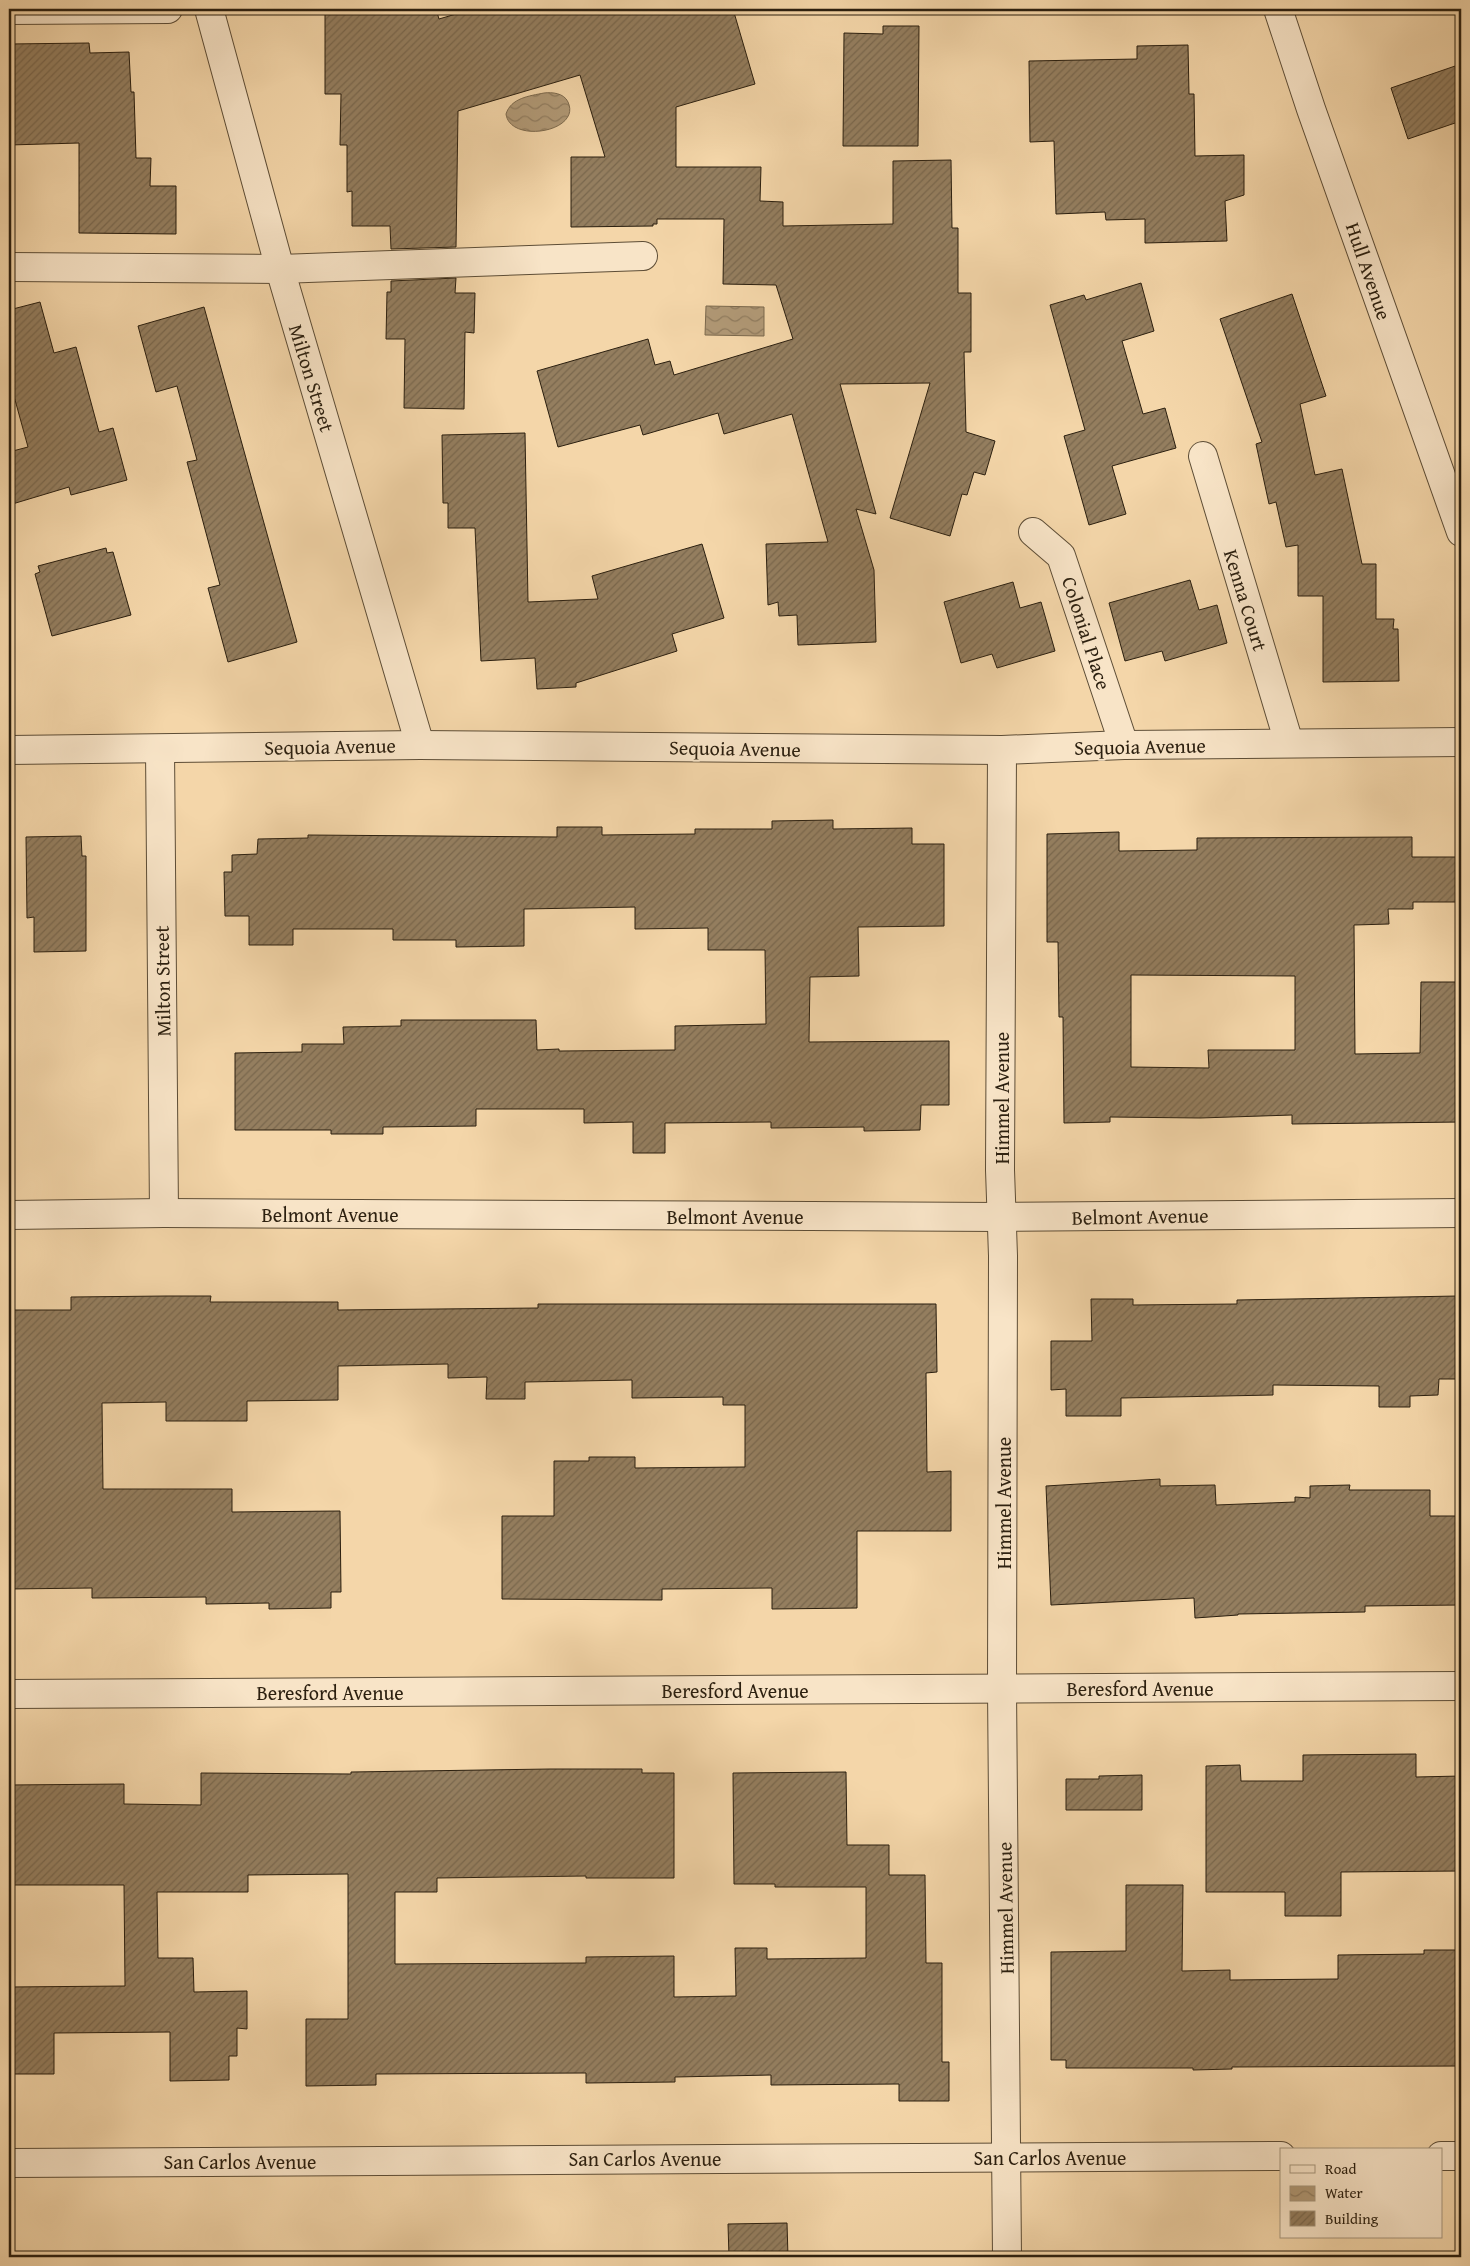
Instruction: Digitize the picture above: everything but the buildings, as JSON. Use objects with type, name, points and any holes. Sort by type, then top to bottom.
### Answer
[{"type":"street","points":[[9,10],[168,9]]},
{"type":"street","name":"Milton Street","points":[[209,9],[280,269],[420,745]]},
{"type":"street","name":"Hull Avenue","points":[[1278,9],[1311,109],[1461,532]]},
{"type":"street","points":[[9,267],[280,269],[643,256]]},
{"type":"street","name":"Kenna Court","points":[[1202,456],[1289,743]]},
{"type":"street","name":"Colonial Place","points":[[1034,532],[1061,556],[1124,745]]},
{"type":"street","name":"Sequoia Avenue","points":[[9,750],[420,745],[1002,750],[1124,745],[1461,742]]},
{"type":"street","name":"Milton Street","points":[[160,749],[164,1213]]},
{"type":"street","name":"Himmel Avenue","points":[[1002,750],[1002,1689],[1008,2156],[1007,2257]]},
{"type":"street","name":"Belmont Avenue","points":[[9,1215],[164,1213],[1001,1217],[1461,1213]]},
{"type":"street","name":"Beresford Avenue","points":[[9,1694],[1461,1686]]},
{"type":"street","name":"San Carlos Avenue","points":[[9,2163],[1280,2156]]},
{"type":"street","points":[[1442,2156],[1461,2156]]},
{"type":"water","points":[[544,93],[558,94],[566,99],[570,112],[565,121],[556,127],[531,131],[519,129],[510,123],[506,114],[512,104],[532,95]]},
{"type":"water","points":[[706,306],[764,307],[764,336],[705,335]]}]
